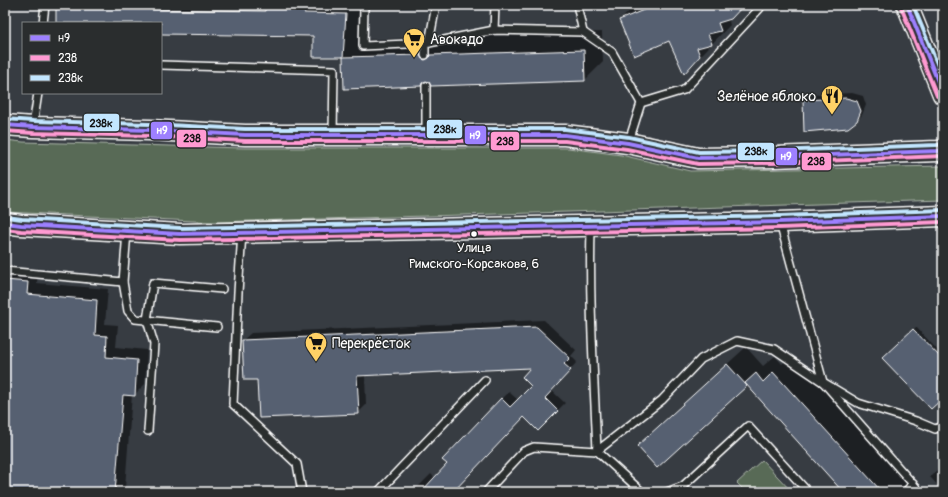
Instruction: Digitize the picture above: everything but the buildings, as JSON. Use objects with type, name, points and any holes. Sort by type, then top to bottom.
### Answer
[{"type":"street","points":[[907,5],[943,94]]},
{"type":"street","points":[[5,125],[245,135],[565,135],[628,143],[698,158],[773,157],[943,150]]},
{"type":"street","points":[[5,223],[180,234],[780,222],[943,216]]},
{"type":"lane","points":[[43,22],[45,5]]},
{"type":"lane","points":[[425,55],[436,5]]},
{"type":"lane","points":[[494,30],[495,5]]},
{"type":"lane","points":[[577,5],[583,32]]},
{"type":"lane","points":[[641,103],[684,90],[760,8],[760,5]]},
{"type":"lane","points":[[364,8],[363,46],[427,43],[494,30],[583,32],[612,52],[641,103],[628,143]]},
{"type":"lane","points":[[162,65],[334,70],[333,135]]},
{"type":"lane","points":[[426,86],[426,135]]},
{"type":"lane","points":[[33,126],[38,94]]},
{"type":"lane","points":[[780,222],[823,382],[920,492]]},
{"type":"lane","points":[[591,226],[591,318],[597,451]]},
{"type":"lane","points":[[128,231],[123,282],[128,311],[135,319],[217,327]]},
{"type":"lane","points":[[242,233],[233,404],[297,464],[302,492]]},
{"type":"lane","points":[[5,271],[123,282]]},
{"type":"lane","points":[[148,431],[154,344],[147,320],[152,282],[222,289]]},
{"type":"lane","points":[[597,451],[662,400],[702,359],[737,341],[774,349],[823,382],[858,403],[916,421],[935,429],[943,426]]},
{"type":"lane","points":[[378,492],[485,380]]},
{"type":"lane","points":[[667,492],[683,486],[748,426],[808,492]]},
{"type":"lane","points":[[486,492],[524,452],[534,447],[597,451],[642,492]]},
{"type":"lane","points":[[905,492],[913,484]]},
{"type":"green space","points":[[5,140],[23,142],[244,148],[568,148],[621,155],[690,171],[943,166],[943,200],[215,222],[5,212]]},
{"type":"green space","points":[[762,460],[792,492],[746,492],[737,483]]},
{"type":"transit line","name":"н9","points":[[907,5],[943,94]]},
{"type":"transit line","name":"238к","points":[[913,5],[943,78]]},
{"type":"transit line","name":"238","points":[[901,7],[937,96]]},
{"type":"transit line","name":"238к","points":[[5,119],[245,129],[565,129],[629,137],[699,152],[773,151],[942,144]]},
{"type":"transit line","name":"н9","points":[[5,125],[245,135],[565,135],[628,143],[698,158],[773,157],[943,150]]},
{"type":"transit line","name":"238","points":[[5,131],[245,141],[565,141],[627,149],[698,164],[773,163],[943,156]]},
{"type":"transit line","name":"238к","points":[[6,217],[180,228],[780,216],[943,210]]},
{"type":"transit line","name":"н9","points":[[5,223],[180,234],[780,222],[943,216]]},
{"type":"transit line","name":"238","points":[[5,229],[180,240],[780,228],[943,222]]},
{"type":"place","name":"Авокадо","points":[[414,58]]},
{"type":"place","name":"Зелёное яблоко","points":[[832,116]]},
{"type":"place","name":"Улица Римского-Корсакова, 6","points":[[474,234]]},
{"type":"place","name":"Перекрёсток","points":[[316,362]]}]
